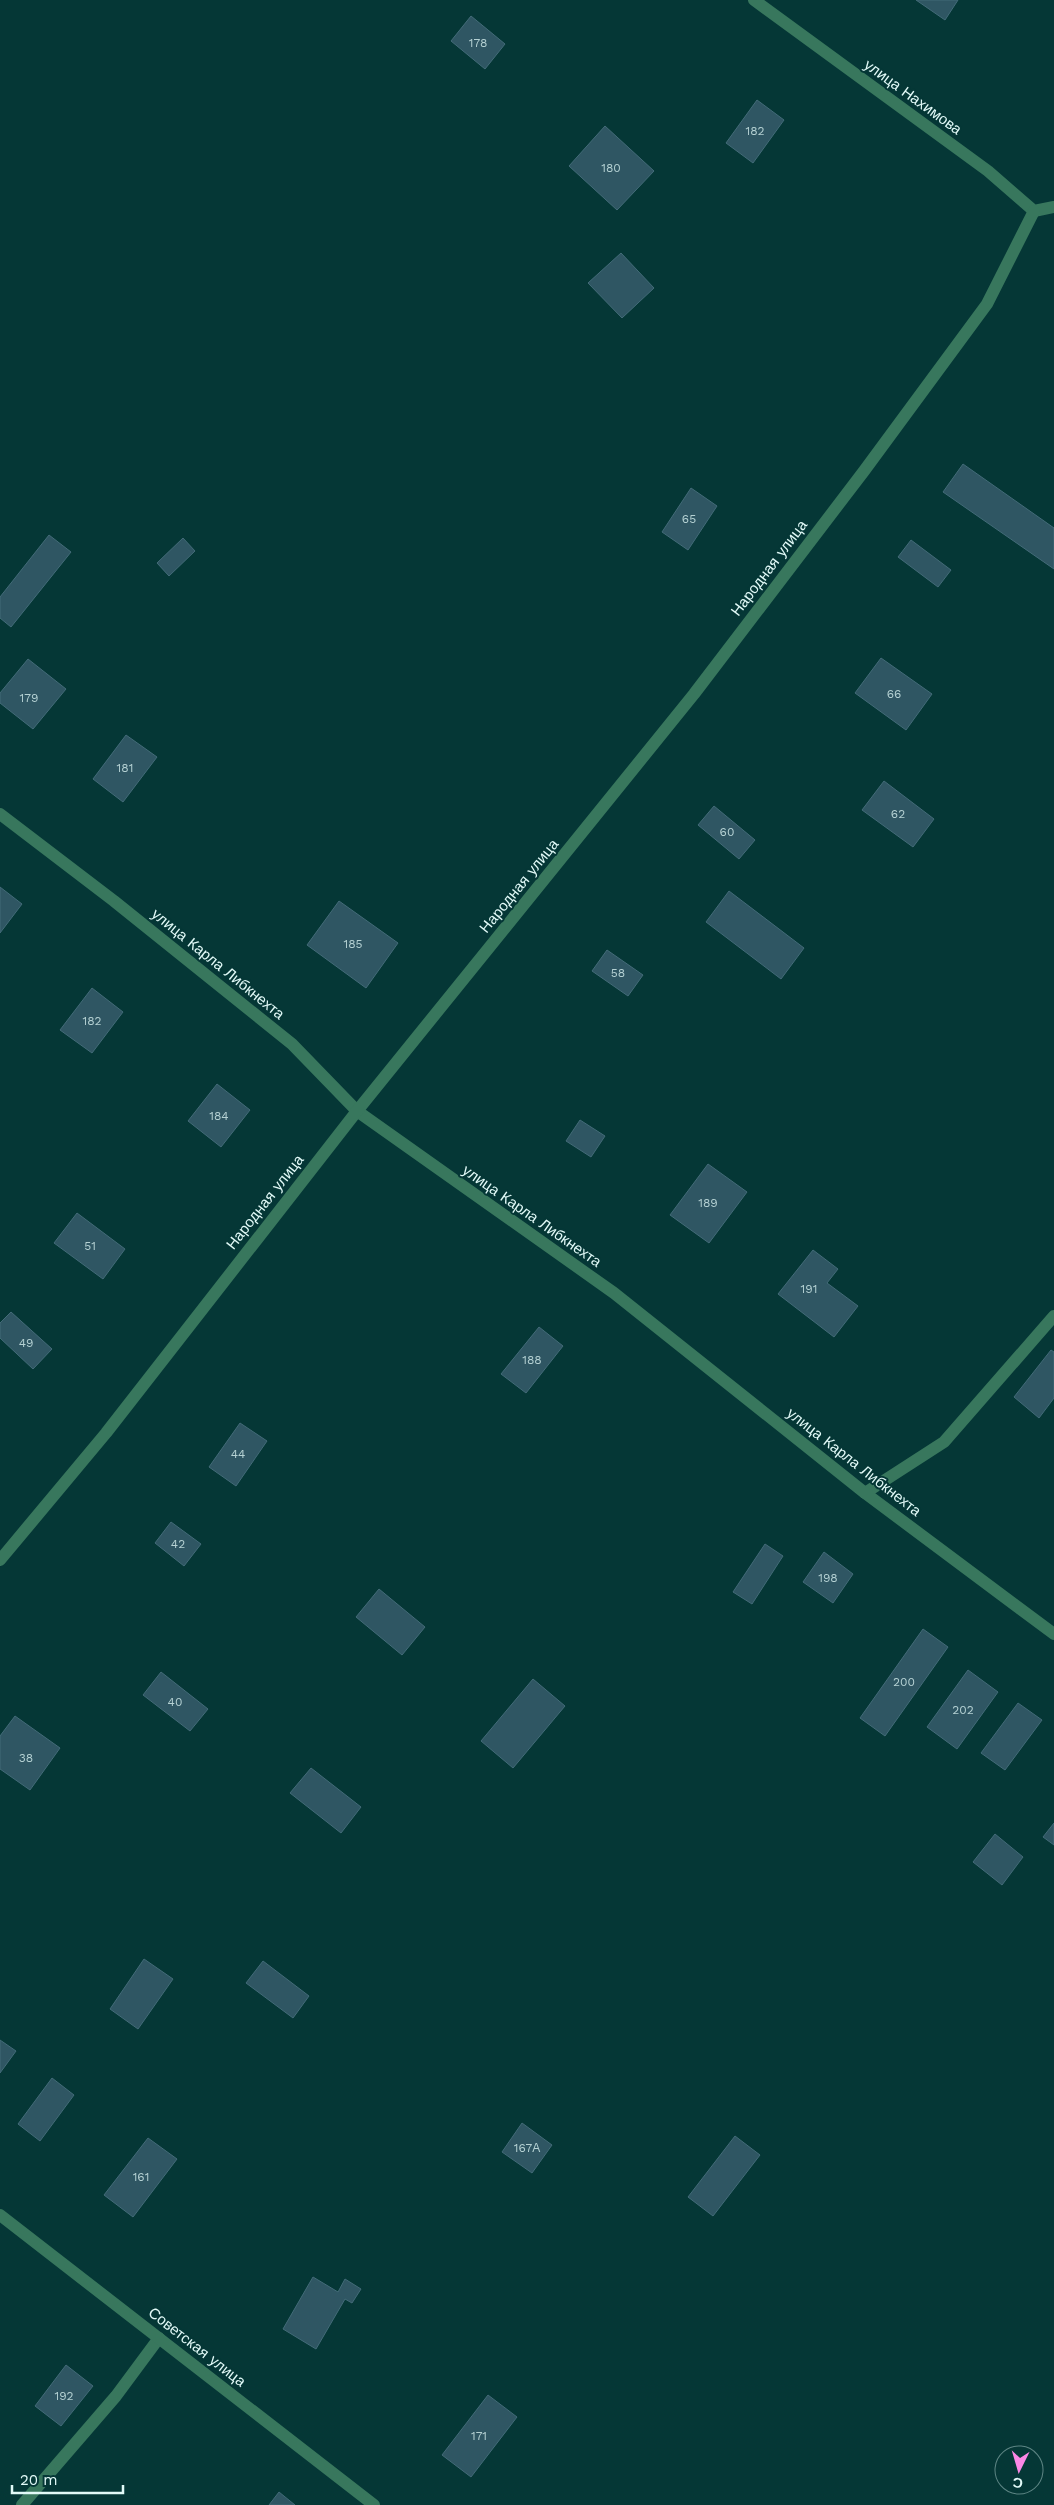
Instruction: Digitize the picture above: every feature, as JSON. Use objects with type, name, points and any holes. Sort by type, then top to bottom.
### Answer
[{"type":"street","name":"улица Нахимова","points":[[754,0],[988,172],[1034,211]]},
{"type":"street","points":[[1034,211],[1054,207]]},
{"type":"street","name":"Народная улица","points":[[0,1560],[106,1433],[357,1111],[694,694],[864,471],[987,304],[1034,211]]},
{"type":"street","name":"улица Карла Либкнехта","points":[[0,814],[114,901],[292,1044],[357,1111],[614,1293],[865,1493],[1054,1634]]},
{"type":"street","points":[[865,1493],[944,1442],[1054,1316]]},
{"type":"street","name":"Советская улица","points":[[0,2215],[374,2505]]},
{"type":"street","points":[[22,2505],[116,2396],[159,2338]]},
{"type":"building","points":[[916,0],[958,0],[945,20]]},
{"type":"building","points":[[471,16],[505,44],[485,69],[451,41]]},
{"type":"building","points":[[757,100],[784,120],[753,163],[726,143]]},
{"type":"building","points":[[605,126],[654,171],[617,210],[569,166]]},
{"type":"building","points":[[621,253],[654,288],[622,318],[588,283]]},
{"type":"building","points":[[963,464],[1054,528],[1054,569],[943,492]]},
{"type":"building","points":[[691,488],[717,506],[688,550],[662,532]]},
{"type":"building","points":[[49,535],[71,552],[11,627],[0,618],[0,597]]},
{"type":"building","points":[[183,538],[195,551],[169,576],[157,563]]},
{"type":"building","points":[[911,540],[951,570],[938,587],[898,557]]},
{"type":"building","points":[[881,658],[932,694],[906,730],[855,693]]},
{"type":"building","points":[[28,659],[66,689],[33,729],[0,703],[0,693]]},
{"type":"building","points":[[126,735],[157,757],[123,802],[93,779]]},
{"type":"building","points":[[884,781],[934,819],[913,847],[862,810]]},
{"type":"building","points":[[714,806],[755,840],[739,859],[698,825]]},
{"type":"building","points":[[0,887],[22,904],[0,933]]},
{"type":"building","points":[[729,891],[804,948],[781,979],[706,922]]},
{"type":"building","points":[[339,901],[398,943],[366,988],[307,945]]},
{"type":"building","points":[[607,950],[643,975],[628,996],[592,971]]},
{"type":"building","points":[[92,988],[123,1012],[92,1053],[60,1030]]},
{"type":"building","points":[[217,1084],[250,1110],[221,1147],[188,1121]]},
{"type":"building","points":[[580,1120],[605,1136],[591,1157],[566,1141]]},
{"type":"building","points":[[708,1164],[747,1192],[709,1243],[670,1215]]},
{"type":"building","points":[[77,1213],[125,1249],[103,1279],[54,1243]]},
{"type":"building","points":[[813,1250],[838,1269],[827,1283],[858,1306],[834,1337],[778,1294]]},
{"type":"building","points":[[11,1312],[52,1349],[33,1369],[0,1338],[0,1323]]},
{"type":"building","points":[[539,1327],[563,1346],[526,1393],[501,1374]]},
{"type":"building","points":[[1051,1350],[1054,1352],[1054,1398],[1039,1418],[1014,1397]]},
{"type":"building","points":[[240,1423],[267,1441],[236,1486],[209,1467]]},
{"type":"building","points":[[171,1522],[201,1544],[184,1566],[155,1543]]},
{"type":"building","points":[[765,1544],[783,1556],[752,1604],[733,1592]]},
{"type":"building","points":[[824,1552],[853,1574],[833,1603],[803,1582]]},
{"type":"building","points":[[379,1589],[425,1627],[402,1655],[356,1617]]},
{"type":"building","points":[[923,1629],[948,1647],[885,1736],[860,1718]]},
{"type":"building","points":[[968,1670],[998,1692],[957,1749],[927,1727]]},
{"type":"building","points":[[161,1672],[208,1709],[190,1731],[143,1695]]},
{"type":"building","points":[[533,1679],[565,1706],[513,1768],[481,1741]]},
{"type":"building","points":[[1018,1703],[1042,1720],[1005,1770],[981,1753]]},
{"type":"building","points":[[15,1716],[60,1748],[30,1790],[0,1769],[0,1736]]},
{"type":"building","points":[[311,1768],[361,1807],[341,1833],[290,1793]]},
{"type":"building","points":[[1054,1823],[1054,1845],[1043,1837]]},
{"type":"building","points":[[995,1834],[1023,1857],[1002,1885],[973,1862]]},
{"type":"building","points":[[144,1959],[173,1979],[138,2029],[110,2009]]},
{"type":"building","points":[[263,1961],[309,1996],[293,2018],[246,1983]]},
{"type":"building","points":[[0,2040],[16,2051],[0,2073]]},
{"type":"building","points":[[52,2078],[74,2095],[40,2141],[18,2124]]},
{"type":"building","points":[[522,2123],[552,2145],[532,2173],[502,2152]]},
{"type":"building","points":[[735,2136],[760,2155],[713,2216],[688,2197]]},
{"type":"building","points":[[148,2138],[177,2159],[133,2217],[104,2195]]},
{"type":"building","points":[[313,2277],[338,2292],[345,2279],[361,2289],[352,2303],[345,2299],[316,2349],[283,2329]]},
{"type":"building","points":[[66,2365],[93,2386],[61,2426],[35,2406]]},
{"type":"building","points":[[488,2395],[517,2417],[471,2477],[442,2455]]},
{"type":"building","points":[[279,2492],[295,2505],[269,2505]]}]
